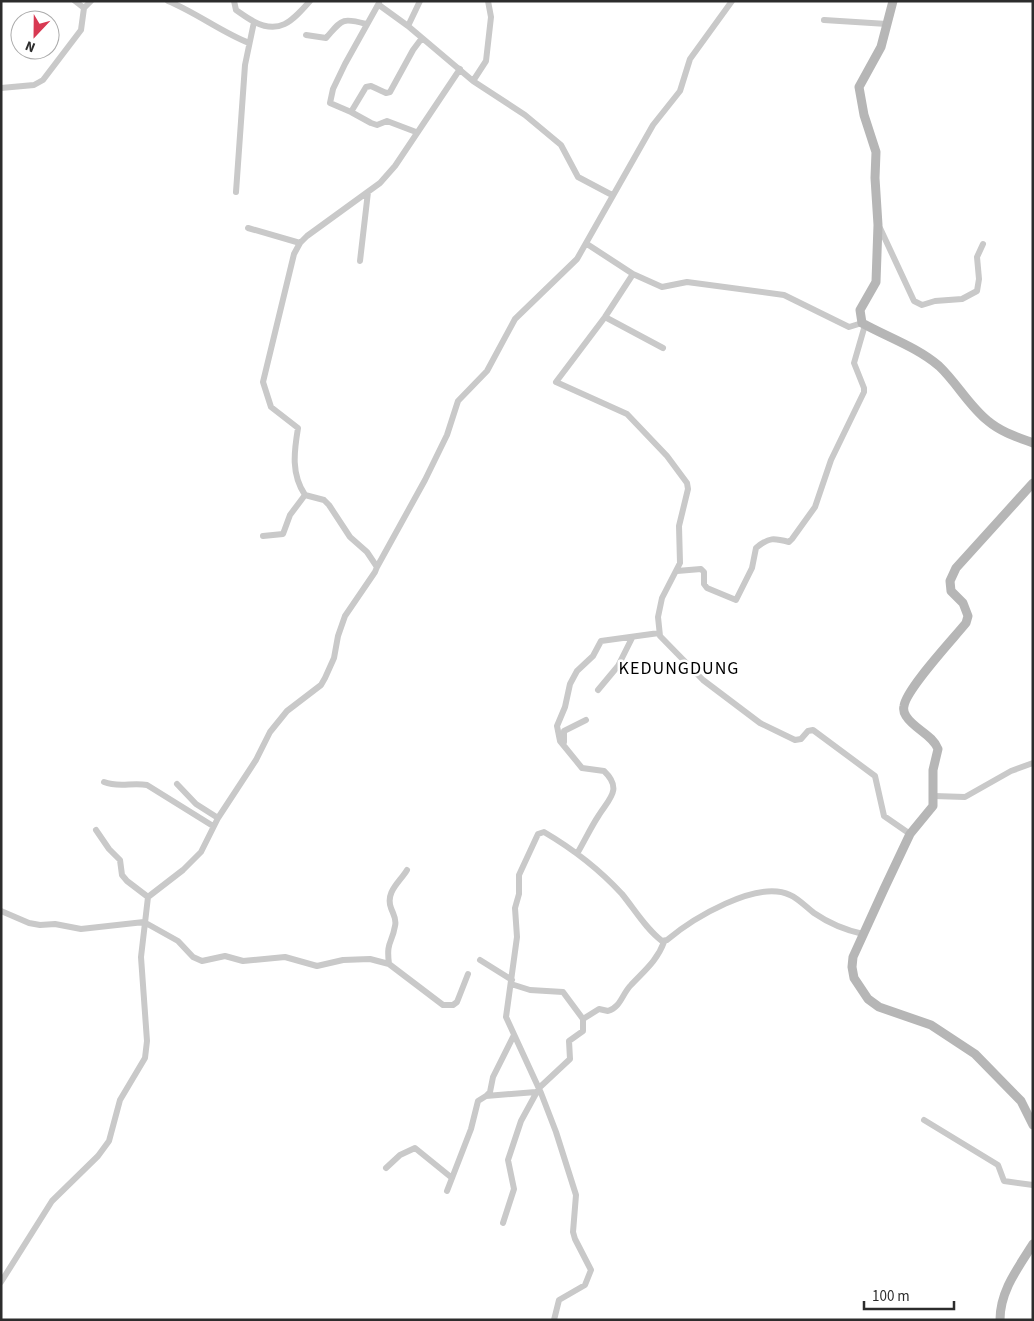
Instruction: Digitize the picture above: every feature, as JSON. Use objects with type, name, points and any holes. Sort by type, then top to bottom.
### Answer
[{"type":"street","points":[[74,1],[84,8]]},
{"type":"street","points":[[1,88],[34,84],[42,80],[82,30],[84,8],[91,1]]},
{"type":"street","points":[[168,1],[228,34],[249,43]]},
{"type":"street","points":[[234,1],[236,10],[254,22],[284,27],[310,1]]},
{"type":"street","points":[[408,26],[420,1]]},
{"type":"street","points":[[473,82],[486,61],[490,17],[488,1]]},
{"type":"street","points":[[1,1282],[52,1201],[98,1156],[109,1141],[114,1130],[120,1100],[145,1058],[147,1041],[141,957],[148,897],[193,861],[208,840],[213,826],[256,760],[270,732],[287,711],[320,685],[325,678],[334,658],[338,636],[345,616],[377,567],[426,480],[447,435],[458,401],[487,371],[515,319],[577,259],[588,244],[612,195],[653,125],[680,91],[690,59],[732,1]]},
{"type":"street","points":[[677,571],[701,569],[704,572],[704,584],[707,588],[736,600],[752,568],[756,548],[770,538],[776,537],[789,542],[815,507],[831,460],[864,392],[854,364],[863,324],[860,310],[876,282],[878,223],[875,178],[876,152],[859,94],[862,82],[881,47],[894,1]]},
{"type":"street","points":[[416,132],[387,121],[377,125],[371,123],[330,103],[345,64],[379,3],[473,82],[525,115],[561,144],[578,177],[612,195]]},
{"type":"street","points":[[306,35],[326,38],[336,25],[344,20],[353,20],[366,24]]},
{"type":"street","points":[[824,20],[887,24]]},
{"type":"street","points":[[236,192],[245,65],[254,22]]},
{"type":"street","points":[[351,112],[366,87],[371,86],[386,93],[390,92],[413,50],[422,38]]},
{"type":"street","points":[[377,567],[367,552],[350,537],[324,500],[305,495],[299,486],[294,468],[298,428],[271,407],[265,396],[262,382],[294,254],[300,243],[318,227],[368,192],[394,166],[460,70]]},
{"type":"street","points":[[360,261],[368,192]]},
{"type":"street","points":[[878,223],[914,301],[922,305],[935,301],[962,299],[977,291],[979,279],[977,257],[983,244]]},
{"type":"street","points":[[248,228],[300,243]]},
{"type":"street","points":[[588,244],[633,274],[662,287],[687,282],[784,294],[849,327],[863,324],[925,356],[953,380],[987,420],[999,429],[1033,443]]},
{"type":"street","points":[[633,274],[605,317],[556,382],[627,414],[687,483],[688,490],[679,526],[680,563],[662,598],[658,617],[659,633],[691,669],[760,722],[795,740],[801,739],[808,730],[813,730],[870,770],[878,780],[879,801],[884,816],[910,834]]},
{"type":"street","points":[[605,317],[663,348]]},
{"type":"street","points":[[1033,483],[956,568],[950,585],[952,591],[963,603],[968,616],[966,623],[908,695],[904,704],[903,711],[908,719],[932,740],[938,749],[933,770],[933,806],[910,834],[863,934],[853,957],[852,967],[859,988],[868,999],[879,1007],[931,1025],[957,1040],[1008,1085],[1021,1101],[1033,1125]]},
{"type":"street","points":[[263,536],[283,534],[290,515],[305,495]]},
{"type":"street","points":[[578,852],[600,813],[612,799],[614,788],[607,773],[601,769],[582,768],[559,737],[557,726],[565,707],[570,684],[577,671],[593,656],[601,641],[659,633]]},
{"type":"street","points":[[598,690],[618,666],[632,638]]},
{"type":"street","points":[[566,747],[564,731],[586,720]]},
{"type":"street","points":[[934,796],[965,797],[1011,771],[1033,763]]},
{"type":"street","points":[[104,782],[119,786],[139,783],[147,785],[213,826]]},
{"type":"street","points":[[177,784],[196,804],[218,818]]},
{"type":"street","points":[[96,830],[109,849],[120,860],[122,875],[148,897]]},
{"type":"street","points":[[554,1320],[559,1300],[585,1285],[590,1278],[591,1270],[573,1232],[575,1191],[549,1112],[506,1021],[505,1013],[512,982],[517,937],[515,908],[519,894],[519,876],[538,834],[544,832],[578,852],[621,894],[660,941],[664,942]]},
{"type":"street","points":[[389,964],[388,943],[396,926],[395,916],[390,906],[390,894],[407,870]]},
{"type":"street","points":[[583,1019],[599,1008],[608,1011],[616,1007],[630,986],[656,958],[664,942],[700,916],[758,891],[774,890],[790,895],[834,925],[863,934]]},
{"type":"street","points":[[1,910],[29,923],[40,925],[55,924],[81,929],[144,922],[178,941],[193,957],[202,961],[225,956],[243,961],[285,957],[316,966],[362,958],[389,964],[443,1006],[453,1005],[456,1002],[468,974]]},
{"type":"street","points":[[480,960],[512,982],[530,990],[563,992],[583,1019],[584,1031],[569,1041],[570,1059],[537,1090],[521,1121],[508,1160],[514,1188],[503,1223]]},
{"type":"street","points":[[447,1191],[471,1129],[478,1101],[490,1092],[494,1077],[514,1035]]},
{"type":"street","points":[[486,1096],[537,1090]]},
{"type":"street","points":[[924,1120],[958,1138],[998,1165],[1004,1180],[1033,1185]]},
{"type":"street","points":[[386,1168],[400,1155],[415,1148],[452,1178]]},
{"type":"street","points":[[1000,1320],[1003,1298],[1033,1244]]},
{"type":"district","name":"KEDUNGDUNG","points":[[679,668]]}]
